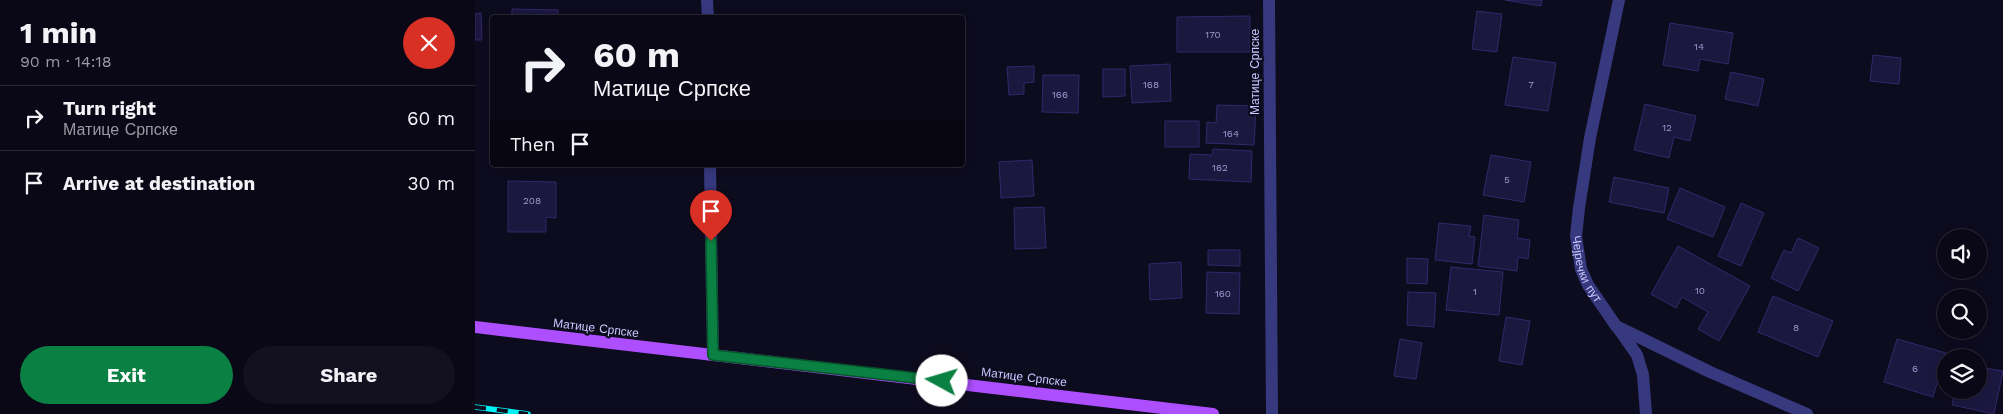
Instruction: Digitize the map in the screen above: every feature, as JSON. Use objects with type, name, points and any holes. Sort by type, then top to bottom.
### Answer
[{"type":"main road","name":"Матице Српске","points":[[475,327],[1213,414]]},
{"type":"street","points":[[707,0],[708,15]]},
{"type":"street","name":"Матице Српске","points":[[1269,0],[1272,414]]},
{"type":"street","name":"Чејречки пут","points":[[1619,0],[1590,138],[1576,236],[1581,269],[1588,285],[1616,326],[1710,372],[1807,414]]},
{"type":"street","points":[[710,167],[713,355]]},
{"type":"street","points":[[1616,326],[1637,355],[1643,375],[1646,414]]},
{"type":"building","points":[[1505,0],[1542,0],[1541,6]]},
{"type":"building","points":[[512,9],[558,10],[558,15],[512,15]]},
{"type":"building","points":[[1477,11],[1502,14],[1497,52],[1472,49]]},
{"type":"building","points":[[481,13],[482,40],[475,40],[475,14]]},
{"type":"building","points":[[1250,16],[1250,52],[1177,52],[1177,17]]},
{"type":"building","points":[[1670,23],[1733,33],[1728,64],[1700,59],[1698,71],[1663,65]]},
{"type":"building","points":[[1873,55],[1901,58],[1899,84],[1870,81]]},
{"type":"building","points":[[1513,57],[1556,63],[1548,111],[1505,105]]},
{"type":"building","points":[[1170,64],[1171,101],[1132,103],[1130,66]]},
{"type":"building","points":[[1034,66],[1034,82],[1024,83],[1024,94],[1009,95],[1007,67]]},
{"type":"building","points":[[1103,69],[1125,69],[1125,96],[1103,97]]},
{"type":"building","points":[[1731,72],[1764,79],[1758,106],[1725,99]]},
{"type":"building","points":[[1043,75],[1079,75],[1078,113],[1042,112]]},
{"type":"building","points":[[1645,104],[1696,116],[1690,141],[1674,137],[1669,158],[1634,150]]},
{"type":"building","points":[[1217,105],[1256,106],[1254,145],[1206,143],[1207,122],[1216,123]]},
{"type":"building","points":[[1165,121],[1199,121],[1199,147],[1165,147]]},
{"type":"building","points":[[1213,149],[1252,151],[1251,182],[1189,179],[1190,154],[1212,155]]},
{"type":"building","points":[[1491,155],[1531,162],[1524,202],[1483,195]]},
{"type":"building","points":[[1032,160],[1034,196],[1001,198],[999,162]]},
{"type":"building","points":[[1614,177],[1669,188],[1664,213],[1609,202]]},
{"type":"building","points":[[508,181],[556,182],[556,218],[546,217],[546,232],[508,232]]},
{"type":"building","points":[[1680,188],[1725,207],[1713,237],[1667,219]]},
{"type":"building","points":[[1741,203],[1764,213],[1741,266],[1718,256]]},
{"type":"building","points":[[1044,207],[1046,248],[1015,249],[1014,208]]},
{"type":"building","points":[[1484,215],[1519,220],[1517,238],[1530,240],[1528,259],[1518,257],[1517,271],[1478,266]]},
{"type":"building","points":[[1439,223],[1471,226],[1469,236],[1475,237],[1472,264],[1435,260]]},
{"type":"building","points":[[1798,238],[1819,248],[1798,291],[1771,278],[1784,250],[1791,253]]},
{"type":"building","points":[[1678,246],[1750,286],[1719,341],[1698,329],[1708,312],[1682,297],[1676,308],[1651,294]]},
{"type":"building","points":[[1208,250],[1240,250],[1240,266],[1208,265]]},
{"type":"building","points":[[1407,258],[1428,259],[1427,284],[1407,283]]},
{"type":"building","points":[[1181,262],[1182,298],[1150,300],[1149,264]]},
{"type":"building","points":[[1451,267],[1503,272],[1499,315],[1446,310]]},
{"type":"building","points":[[1207,272],[1240,273],[1239,314],[1206,313]]},
{"type":"building","points":[[1408,292],[1436,293],[1434,327],[1407,325]]},
{"type":"building","points":[[1773,296],[1833,321],[1818,357],[1758,332]]},
{"type":"building","points":[[1506,317],[1530,321],[1522,365],[1499,361]]},
{"type":"building","points":[[1400,339],[1422,343],[1416,379],[1394,376]]},
{"type":"building","points":[[1897,339],[1937,350],[1937,383],[1933,397],[1884,382]]},
{"type":"building","points":[[1987,368],[2003,371],[1994,414],[1952,405],[1953,399],[1987,399]]},
{"type":"railway","points":[[475,407],[528,414]]},
{"type":"route","points":[[711,241],[713,355],[942,381]]}]
